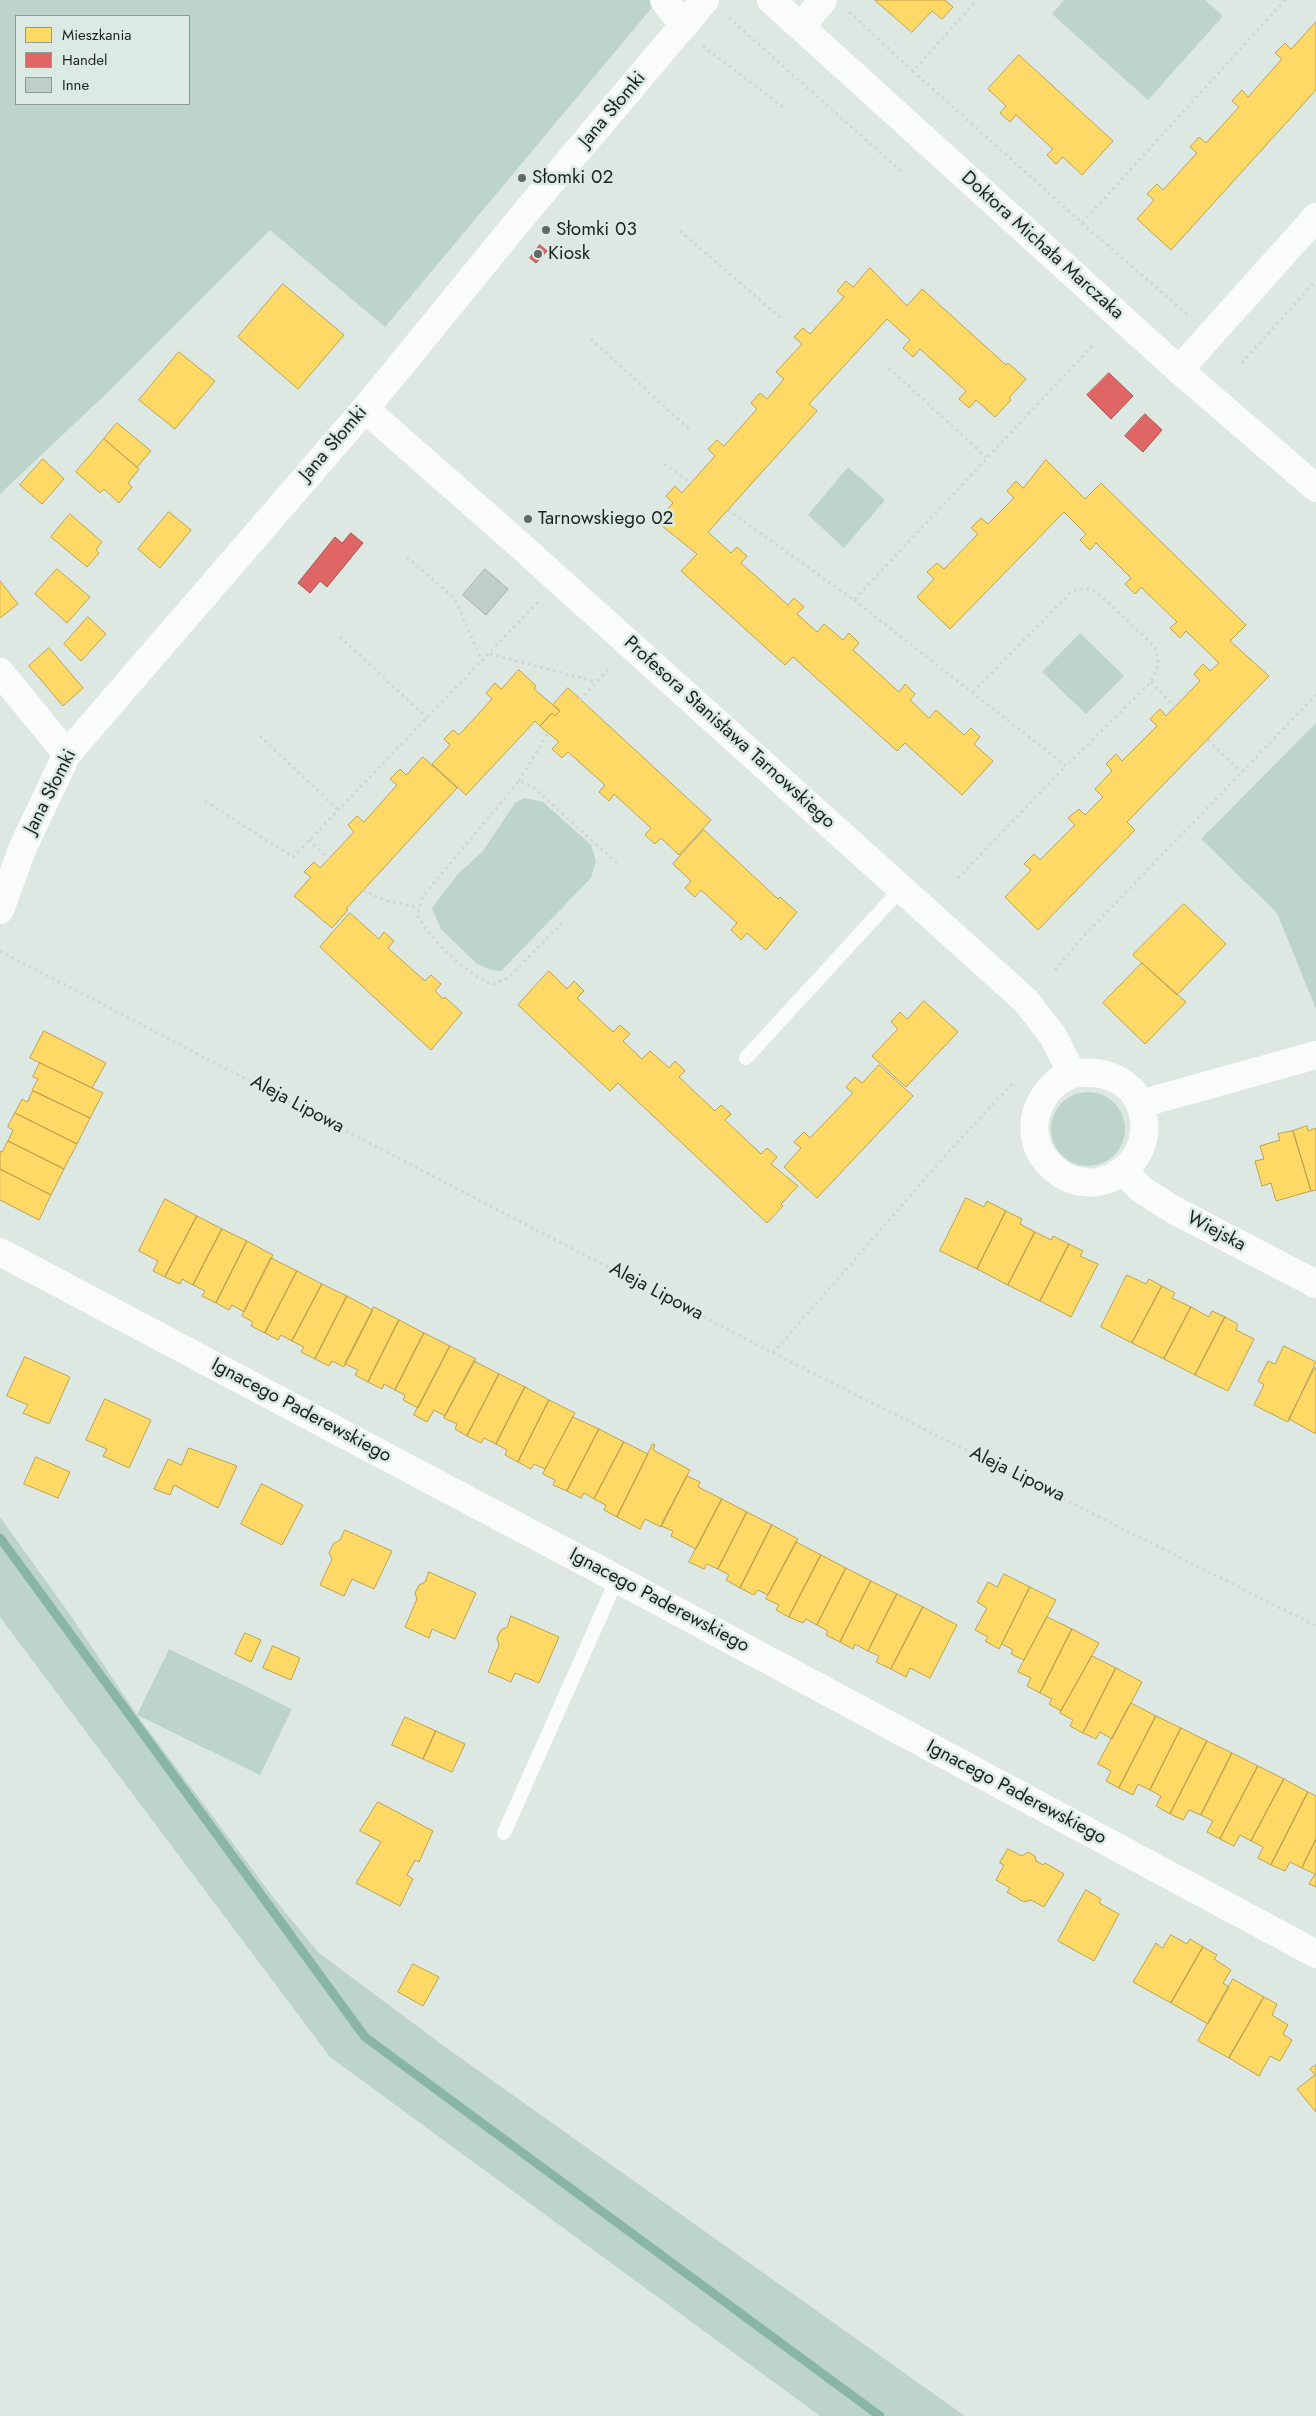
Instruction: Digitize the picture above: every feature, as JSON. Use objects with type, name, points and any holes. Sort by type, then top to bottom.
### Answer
[{"type":"street","points":[[664,0],[691,34]]},
{"type":"street","name":"Doktora Michała Marczaka","points":[[771,0],[1179,370],[1316,488]]},
{"type":"street","points":[[801,27],[833,3]]},
{"type":"street","name":"Jana Słomki","points":[[0,910],[23,847],[66,754],[365,409],[525,213],[715,7]]},
{"type":"street","points":[[1179,370],[1316,217]]},
{"type":"street","name":"Profesora Stanisława Tarnowskiego","points":[[365,409],[560,580],[1026,1001],[1053,1036],[1065,1078]]},
{"type":"street","points":[[0,672],[66,754]]},
{"type":"street","points":[[1140,1104],[1316,1055]]},
{"type":"street","points":[[1088,1072],[1112,1077],[1131,1090],[1140,1104],[1144,1122],[1143,1141],[1135,1158],[1122,1171],[1106,1180],[1088,1183],[1069,1179],[1054,1170],[1041,1155],[1035,1138],[1034,1122],[1038,1106],[1046,1092],[1065,1078],[1088,1072]]},
{"type":"street","name":"Wiejska","points":[[1122,1171],[1141,1189],[1172,1208],[1316,1284]]},
{"type":"street","name":"Ignacego Paderewskiego","points":[[0,1252],[617,1579],[1316,1954]]},
{"type":"lane","points":[[746,1058],[902,888]]},
{"type":"lane","points":[[504,1833],[617,1579]]},
{"type":"path","points":[[913,72],[977,0]]},
{"type":"path","points":[[1082,223],[1284,0]]},
{"type":"path","points":[[833,3],[1191,317]]},
{"type":"path","points":[[715,7],[902,172]]},
{"type":"path","points":[[691,34],[783,107]]},
{"type":"path","points":[[680,231],[783,320]]},
{"type":"path","points":[[1242,363],[1316,280]]},
{"type":"path","points":[[591,339],[691,431]]},
{"type":"path","points":[[854,600],[1093,345]]},
{"type":"path","points":[[889,368],[988,458]]},
{"type":"path","points":[[664,464],[690,483]]},
{"type":"path","points":[[728,510],[854,600],[1066,766]]},
{"type":"path","points":[[407,558],[455,600],[482,661]]},
{"type":"path","points":[[205,800],[293,857],[560,580]]},
{"type":"path","points":[[956,880],[1066,766],[1151,682],[1158,669],[1160,659],[1155,647],[1097,592],[1089,588],[1078,589],[1070,593],[972,692]]},
{"type":"path","points":[[340,637],[427,718]]},
{"type":"path","points":[[580,700],[630,644]]},
{"type":"path","points":[[489,653],[597,682]]},
{"type":"path","points":[[1151,682],[1175,707]]},
{"type":"path","points":[[1055,970],[1080,940],[1316,695]]},
{"type":"path","points":[[548,733],[519,781],[423,896],[417,914],[428,933],[477,978],[492,985],[508,978],[562,923]]},
{"type":"path","points":[[260,736],[338,810]]},
{"type":"path","points":[[1208,740],[1242,772]]},
{"type":"path","points":[[519,781],[532,786],[618,864]]},
{"type":"path","points":[[309,840],[329,859]]},
{"type":"path","points":[[363,890],[384,900],[419,908]]},
{"type":"path","name":"Aleja Lipowa","points":[[0,951],[773,1353],[1316,1626]]},
{"type":"path","points":[[773,1353],[953,1147],[1012,1084]]},
{"type":"green space","points":[[0,0],[652,0],[655,4],[385,327],[270,230],[108,392],[0,494]]},
{"type":"green space","points":[[1064,0],[1205,0],[1223,16],[1148,100],[1052,14]]},
{"type":"green space","points":[[848,467],[885,500],[844,548],[808,515]]},
{"type":"green space","points":[[1080,633],[1124,676],[1086,714],[1042,672]]},
{"type":"green space","points":[[1316,723],[1316,1009],[1277,913],[1201,839]]},
{"type":"green space","points":[[524,798],[543,802],[591,845],[596,861],[591,878],[501,971],[492,970],[477,964],[441,929],[432,908],[458,874],[483,851],[515,803]]},
{"type":"green space","points":[[1088,1092],[1102,1095],[1114,1103],[1122,1115],[1125,1129],[1122,1143],[1114,1155],[1102,1163],[1088,1166],[1074,1163],[1062,1155],[1054,1143],[1051,1129],[1054,1115],[1062,1103],[1074,1095]]},
{"type":"green space","points":[[0,1517],[71,1616],[137,1715],[276,1901],[319,1953],[448,2049],[965,2416],[820,2416],[330,2057],[0,1617]]},
{"type":"green space","points":[[169,1649],[292,1709],[260,1775],[137,1715]]},
{"type":"building: Mieszkania","points":[[875,0],[945,0],[953,7],[942,19],[932,11],[912,32]]},
{"type":"building: Mieszkania","points":[[1316,22],[1316,90],[1171,250],[1137,219],[1154,200],[1147,194],[1157,184],[1163,190],[1197,153],[1190,147],[1199,137],[1206,143],[1239,107],[1232,101],[1242,90],[1248,97],[1282,59],[1275,53],[1285,43],[1291,49]]},
{"type":"building: Mieszkania","points":[[1019,55],[1113,141],[1082,175],[1063,157],[1056,164],[1047,155],[1053,149],[1016,115],[1010,122],[1000,113],[1006,106],[988,89]]},
{"type":"building: Mieszkania","points":[[870,268],[907,306],[922,289],[1006,365],[1008,363],[1026,379],[1009,398],[1011,400],[995,417],[976,400],[969,408],[959,399],[966,391],[920,349],[913,357],[903,348],[910,340],[887,319],[809,404],[817,411],[708,532],[731,553],[737,547],[747,556],[741,563],[788,605],[794,598],[804,607],[797,614],[817,632],[824,624],[843,640],[849,633],[859,643],[853,650],[899,692],[905,684],[915,694],[910,700],[929,718],[936,710],[964,735],[971,728],[980,737],[974,744],[993,761],[962,795],[905,743],[897,751],[793,657],[785,665],[681,571],[697,554],[656,521],[673,503],[666,496],[675,486],[682,493],[715,456],[708,449],[717,440],[724,446],[757,409],[751,403],[760,393],[767,399],[784,379],[776,372],[802,344],[794,337],[803,328],[810,334],[844,297],[837,291],[846,281],[853,287]]},
{"type":"building: Mieszkania","points":[[283,284],[344,335],[298,389],[238,337]]},
{"type":"building: Mieszkania","points":[[179,352],[215,381],[175,429],[139,400]]},
{"type":"building: Mieszkania","points":[[117,423],[151,451],[137,467],[104,439]]},
{"type":"building: Mieszkania","points":[[104,439],[139,469],[128,483],[132,487],[119,503],[104,489],[100,493],[76,472]]},
{"type":"building: Mieszkania","points":[[43,459],[64,479],[42,504],[20,485]]},
{"type":"building: Mieszkania","points":[[1046,460],[1085,499],[1101,483],[1246,625],[1230,641],[1269,676],[1127,822],[1135,830],[1038,930],[1005,897],[1031,870],[1024,864],[1034,854],[1040,860],[1075,825],[1068,818],[1079,809],[1085,815],[1103,797],[1095,789],[1112,771],[1106,764],[1116,754],[1122,761],[1157,726],[1150,719],[1160,709],[1166,716],[1200,681],[1194,674],[1203,664],[1210,671],[1219,663],[1186,631],[1180,638],[1170,628],[1177,622],[1141,587],[1135,594],[1125,584],[1131,578],[1096,543],[1090,550],[1080,540],[1086,534],[1064,512],[950,629],[917,597],[934,579],[927,572],[937,563],[944,569],[978,534],[971,528],[981,518],[988,524],[1014,498],[1007,491],[1016,481],[1023,488]]},
{"type":"building: Mieszkania","points":[[169,512],[191,530],[160,568],[138,549]]},
{"type":"building: Mieszkania","points":[[70,514],[102,542],[96,550],[99,553],[87,567],[51,537]]},
{"type":"building: Mieszkania","points":[[57,569],[90,597],[67,623],[35,594]]},
{"type":"building: Mieszkania","points":[[0,581],[18,604],[0,618]]},
{"type":"building: Mieszkania","points":[[88,617],[106,634],[81,661],[64,644]]},
{"type":"building: Mieszkania","points":[[49,648],[83,688],[63,706],[29,666]]},
{"type":"building: Mieszkania","points":[[519,670],[536,686],[534,689],[560,711],[555,716],[552,713],[540,726],[535,721],[466,795],[432,764],[450,745],[444,739],[453,730],[459,735],[492,699],[486,693],[495,683],[501,689]]},
{"type":"building: Mieszkania","points":[[568,688],[711,820],[679,855],[661,838],[655,844],[645,835],[651,828],[614,794],[609,801],[599,792],[605,785],[568,752],[562,758],[552,749],[559,742],[540,726],[552,713],[555,716],[560,711],[553,705]]},
{"type":"building: Mieszkania","points":[[423,757],[457,788],[346,909],[348,910],[332,928],[294,896],[311,877],[304,872],[314,862],[320,868],[354,832],[348,825],[357,816],[364,822],[397,785],[390,779],[400,769],[406,775]]},
{"type":"building: Mieszkania","points":[[704,830],[778,899],[780,897],[797,912],[766,950],[747,933],[741,940],[731,930],[737,923],[701,890],[695,897],[685,888],[691,881],[673,864]]},
{"type":"building: Mieszkania","points":[[1184,904],[1226,944],[1177,995],[1133,955]]},
{"type":"building: Mieszkania","points":[[350,913],[379,939],[384,932],[394,941],[388,948],[425,981],[431,975],[441,984],[435,991],[443,999],[445,997],[462,1013],[431,1050],[320,947]]},
{"type":"building: Mieszkania","points":[[1142,963],[1186,1002],[1145,1044],[1103,1003]]},
{"type":"building: Mieszkania","points":[[549,971],[567,989],[574,981],[584,991],[577,998],[613,1032],[620,1025],[630,1034],[623,1041],[642,1059],[650,1051],[669,1068],[675,1061],[685,1071],[679,1077],[715,1111],[721,1105],[731,1114],[725,1120],[761,1154],[767,1148],[777,1157],[771,1164],[798,1186],[767,1223],[618,1083],[610,1091],[518,1005]]},
{"type":"building: Mieszkania","points":[[924,1001],[958,1032],[906,1087],[872,1056],[898,1029],[891,1022],[900,1012],[907,1019]]},
{"type":"building: Mieszkania","points":[[44,1031],[106,1063],[92,1088],[30,1058]]},
{"type":"building: Mieszkania","points":[[40,1063],[103,1093],[90,1118],[32,1090],[38,1079],[33,1077]]},
{"type":"building: Mieszkania","points":[[879,1065],[913,1096],[817,1198],[784,1167],[801,1148],[794,1142],[804,1132],[810,1138],[853,1093],[846,1087],[855,1077],[862,1083]]},
{"type":"building: Mieszkania","points":[[33,1091],[90,1118],[77,1144],[15,1113],[22,1099],[27,1102]]},
{"type":"building: Mieszkania","points":[[15,1113],[77,1144],[64,1169],[8,1141],[13,1130],[8,1127]]},
{"type":"building: Mieszkania","points":[[1307,1126],[1308,1131],[1316,1128],[1316,1190],[1311,1191],[1293,1131]]},
{"type":"building: Mieszkania","points":[[1293,1131],[1311,1191],[1276,1201],[1271,1183],[1262,1186],[1255,1161],[1264,1159],[1260,1146],[1280,1140],[1278,1134]]},
{"type":"building: Mieszkania","points":[[8,1141],[64,1169],[51,1195],[0,1169],[0,1151],[2,1152]]},
{"type":"building: Mieszkania","points":[[0,1169],[51,1195],[39,1220],[0,1200]]},
{"type":"building: Mieszkania","points":[[966,1198],[984,1207],[987,1201],[1006,1211],[977,1269],[940,1251]]},
{"type":"building: Mieszkania","points":[[165,1199],[197,1216],[165,1277],[153,1271],[158,1261],[139,1251]]},
{"type":"building: Mieszkania","points":[[1006,1211],[1022,1219],[1020,1224],[1035,1232],[1008,1285],[977,1269]]},
{"type":"building: Mieszkania","points":[[197,1216],[222,1229],[193,1285],[182,1279],[180,1284],[165,1277]]},
{"type":"building: Mieszkania","points":[[222,1229],[247,1241],[216,1303],[202,1296],[205,1291],[193,1285]]},
{"type":"building: Mieszkania","points":[[1035,1232],[1051,1240],[1053,1236],[1069,1244],[1040,1301],[1008,1285]]},
{"type":"building: Mieszkania","points":[[247,1241],[273,1255],[244,1312],[232,1305],[229,1310],[216,1303]]},
{"type":"building: Mieszkania","points":[[1069,1244],[1083,1251],[1080,1256],[1098,1264],[1071,1317],[1040,1301]]},
{"type":"building: Mieszkania","points":[[271,1258],[297,1271],[265,1333],[251,1326],[253,1322],[242,1316]]},
{"type":"building: Mieszkania","points":[[297,1271],[322,1284],[292,1341],[281,1335],[278,1340],[265,1333]]},
{"type":"building: Mieszkania","points":[[1127,1275],[1146,1284],[1149,1279],[1162,1286],[1132,1343],[1101,1327]]},
{"type":"building: Mieszkania","points":[[322,1284],[347,1296],[315,1359],[301,1352],[304,1347],[292,1341]]},
{"type":"building: Mieszkania","points":[[1162,1286],[1175,1293],[1172,1298],[1191,1307],[1164,1359],[1132,1343]]},
{"type":"building: Mieszkania","points":[[347,1296],[373,1310],[344,1367],[332,1361],[329,1366],[315,1359]]},
{"type":"building: Mieszkania","points":[[374,1307],[399,1320],[368,1382],[355,1375],[358,1370],[345,1364]]},
{"type":"building: Mieszkania","points":[[1191,1307],[1209,1317],[1212,1311],[1225,1317],[1195,1375],[1164,1359]]},
{"type":"building: Mieszkania","points":[[1225,1317],[1238,1324],[1236,1330],[1254,1339],[1228,1391],[1195,1375]]},
{"type":"building: Mieszkania","points":[[399,1320],[424,1333],[395,1390],[384,1384],[382,1389],[368,1382]]},
{"type":"building: Mieszkania","points":[[424,1333],[450,1346],[418,1408],[403,1400],[405,1395],[395,1390]]},
{"type":"building: Mieszkania","points":[[450,1346],[476,1359],[445,1416],[434,1410],[427,1422],[414,1415]]},
{"type":"building: Mieszkania","points":[[1284,1346],[1316,1362],[1288,1422],[1254,1405],[1264,1385],[1258,1381],[1268,1361],[1275,1364]]},
{"type":"building: Mieszkania","points":[[25,1357],[70,1377],[49,1424],[23,1413],[28,1405],[7,1396]]},
{"type":"building: Mieszkania","points":[[474,1361],[499,1374],[467,1436],[455,1429],[457,1424],[444,1418]]},
{"type":"building: Mieszkania","points":[[1316,1368],[1316,1434],[1289,1419]]},
{"type":"building: Mieszkania","points":[[499,1374],[525,1387],[496,1444],[484,1438],[481,1443],[467,1436]]},
{"type":"building: Mieszkania","points":[[525,1387],[549,1400],[518,1462],[505,1455],[507,1450],[496,1444]]},
{"type":"building: Mieszkania","points":[[105,1399],[151,1420],[129,1468],[103,1456],[107,1449],[86,1440]]},
{"type":"building: Mieszkania","points":[[549,1400],[575,1413],[545,1469],[534,1464],[531,1469],[518,1462]]},
{"type":"building: Mieszkania","points":[[573,1417],[599,1429],[567,1491],[553,1485],[555,1480],[543,1474]]},
{"type":"building: Mieszkania","points":[[599,1429],[624,1442],[594,1499],[584,1493],[581,1498],[567,1491]]},
{"type":"building: Mieszkania","points":[[624,1442],[648,1454],[617,1517],[604,1510],[606,1505],[594,1499]]},
{"type":"building: Mieszkania","points":[[653,1444],[655,1445],[653,1450],[690,1470],[661,1527],[645,1519],[640,1529],[617,1517]]},
{"type":"building: Mieszkania","points":[[189,1448],[237,1466],[218,1508],[174,1485],[170,1495],[154,1489],[168,1459],[181,1465]]},
{"type":"building: Mieszkania","points":[[36,1457],[70,1472],[58,1498],[24,1484]]},
{"type":"building: Mieszkania","points":[[687,1476],[700,1482],[698,1487],[722,1499],[696,1549],[671,1536],[673,1531],[661,1526]]},
{"type":"building: Mieszkania","points":[[262,1484],[303,1505],[282,1545],[241,1524]]},
{"type":"building: Mieszkania","points":[[722,1499],[747,1512],[718,1569],[707,1564],[704,1569],[689,1562]]},
{"type":"building: Mieszkania","points":[[747,1512],[772,1525],[740,1588],[726,1580],[729,1575],[718,1569]]},
{"type":"building: Mieszkania","points":[[772,1525],[798,1539],[768,1595],[758,1590],[754,1595],[740,1588]]},
{"type":"building: Mieszkania","points":[[345,1530],[392,1551],[374,1589],[352,1579],[344,1596],[320,1585],[332,1559],[329,1553],[334,1543],[340,1540]]},
{"type":"building: Mieszkania","points":[[796,1542],[821,1555],[789,1617],[776,1610],[779,1605],[766,1599]]},
{"type":"building: Mieszkania","points":[[821,1555],[846,1568],[817,1625],[806,1619],[803,1623],[789,1617]]},
{"type":"building: Mieszkania","points":[[846,1568],[871,1581],[840,1642],[826,1635],[828,1631],[817,1625]]},
{"type":"building: Mieszkania","points":[[429,1572],[476,1593],[455,1639],[432,1629],[429,1638],[405,1627],[417,1599],[415,1593],[419,1585],[425,1582]]},
{"type":"building: Mieszkania","points":[[1004,1574],[1030,1587],[999,1649],[985,1641],[988,1637],[975,1630],[987,1608],[977,1602],[988,1582],[997,1587]]},
{"type":"building: Mieszkania","points":[[871,1581],[897,1594],[868,1651],[855,1644],[853,1649],[840,1642]]},
{"type":"building: Mieszkania","points":[[1030,1587],[1056,1600],[1024,1660],[1011,1654],[1013,1650],[1002,1644]]},
{"type":"building: Mieszkania","points":[[897,1594],[923,1607],[891,1669],[876,1662],[879,1656],[868,1651]]},
{"type":"building: Mieszkania","points":[[923,1607],[957,1625],[930,1678],[910,1668],[906,1677],[891,1669]]},
{"type":"building: Mieszkania","points":[[511,1616],[559,1637],[539,1683],[515,1673],[511,1682],[488,1672],[499,1645],[497,1638],[501,1630],[507,1627]]},
{"type":"building: Mieszkania","points":[[1047,1617],[1072,1629],[1040,1693],[1027,1686],[1031,1678],[1018,1672]]},
{"type":"building: Mieszkania","points":[[1072,1629],[1099,1643],[1061,1711],[1049,1704],[1052,1699],[1040,1693]]},
{"type":"building: Mieszkania","points":[[245,1633],[261,1640],[251,1662],[235,1654]]},
{"type":"building: Mieszkania","points":[[273,1646],[300,1658],[291,1680],[263,1668]]},
{"type":"building: Mieszkania","points":[[1092,1656],[1116,1668],[1083,1733],[1070,1726],[1073,1720],[1060,1713]]},
{"type":"building: Mieszkania","points":[[1116,1668],[1142,1682],[1112,1739],[1100,1732],[1096,1739],[1083,1733]]},
{"type":"building: Mieszkania","points":[[1131,1703],[1156,1716],[1119,1788],[1106,1781],[1111,1771],[1098,1764]]},
{"type":"building: Mieszkania","points":[[1156,1716],[1181,1728],[1150,1790],[1138,1784],[1133,1795],[1119,1788]]},
{"type":"building: Mieszkania","points":[[405,1717],[436,1731],[423,1759],[392,1745]]},
{"type":"building: Mieszkania","points":[[1181,1728],[1207,1741],[1170,1814],[1156,1806],[1161,1796],[1150,1790]]},
{"type":"building: Mieszkania","points":[[436,1731],[465,1744],[452,1772],[423,1759]]},
{"type":"building: Mieszkania","points":[[1207,1741],[1232,1753],[1201,1815],[1189,1810],[1183,1820],[1170,1814]]},
{"type":"building: Mieszkania","points":[[1232,1753],[1258,1766],[1220,1839],[1207,1832],[1213,1821],[1201,1815]]},
{"type":"building: Mieszkania","points":[[1258,1766],[1284,1779],[1251,1841],[1240,1835],[1234,1846],[1220,1839]]},
{"type":"building: Mieszkania","points":[[1284,1779],[1308,1792],[1271,1865],[1258,1858],[1263,1847],[1251,1841]]},
{"type":"building: Mieszkania","points":[[1308,1792],[1316,1796],[1316,1839],[1302,1868],[1290,1862],[1285,1871],[1271,1865]]},
{"type":"building: Mieszkania","points":[[378,1802],[433,1831],[419,1862],[415,1860],[407,1875],[413,1879],[400,1906],[356,1883],[381,1842],[360,1831]]},
{"type":"building: Mieszkania","points":[[1316,1839],[1316,1887],[1309,1884],[1315,1874],[1302,1868]]},
{"type":"building: Mieszkania","points":[[1008,1849],[1022,1856],[1028,1852],[1035,1856],[1036,1861],[1043,1865],[1045,1863],[1064,1874],[1044,1907],[1031,1900],[1024,1902],[1007,1892],[1010,1888],[996,1880],[1004,1865],[1000,1863]]},
{"type":"building: Mieszkania","points":[[1086,1890],[1101,1899],[1099,1903],[1119,1914],[1094,1961],[1058,1941]]},
{"type":"building: Mieszkania","points":[[1171,1935],[1187,1944],[1190,1939],[1203,1947],[1171,2003],[1133,1982],[1156,1943],[1162,1948]]},
{"type":"building: Mieszkania","points":[[1203,1947],[1217,1955],[1214,1959],[1231,1970],[1223,1983],[1229,1987],[1208,2024],[1171,2003]]},
{"type":"building: Mieszkania","points":[[413,1964],[439,1977],[423,2006],[398,1992]]},
{"type":"building: Mieszkania","points":[[1233,1979],[1264,1997],[1229,2058],[1198,2041]]},
{"type":"building: Mieszkania","points":[[1264,1997],[1277,2004],[1272,2015],[1288,2025],[1283,2034],[1292,2040],[1280,2061],[1270,2056],[1259,2076],[1229,2058]]},
{"type":"building: Mieszkania","points":[[1316,2065],[1316,2112],[1297,2089],[1315,2075],[1310,2069]]},
{"type":"building: Handel","name":"Kiosk","points":[[540,245],[547,251],[536,263],[530,258]]},
{"type":"building: Handel","points":[[1109,373],[1133,396],[1111,419],[1087,395]]},
{"type":"building: Handel","points":[[1145,414],[1162,430],[1143,452],[1125,436]]},
{"type":"building: Handel","points":[[351,533],[363,543],[327,587],[320,581],[310,593],[298,583],[335,537],[342,543]]},
{"type":"building: Inne","points":[[485,569],[508,589],[486,615],[463,595]]},
{"type":"waterway","points":[[0,1538],[365,2037],[880,2416]]},
{"type":"place","name":"Słomki 02","points":[[522,178]]},
{"type":"place","name":"Słomki 03","points":[[546,230]]},
{"type":"place","name":"Kiosk","points":[[538,254]]},
{"type":"place","name":"Tarnowskiego 02","points":[[528,519]]}]
